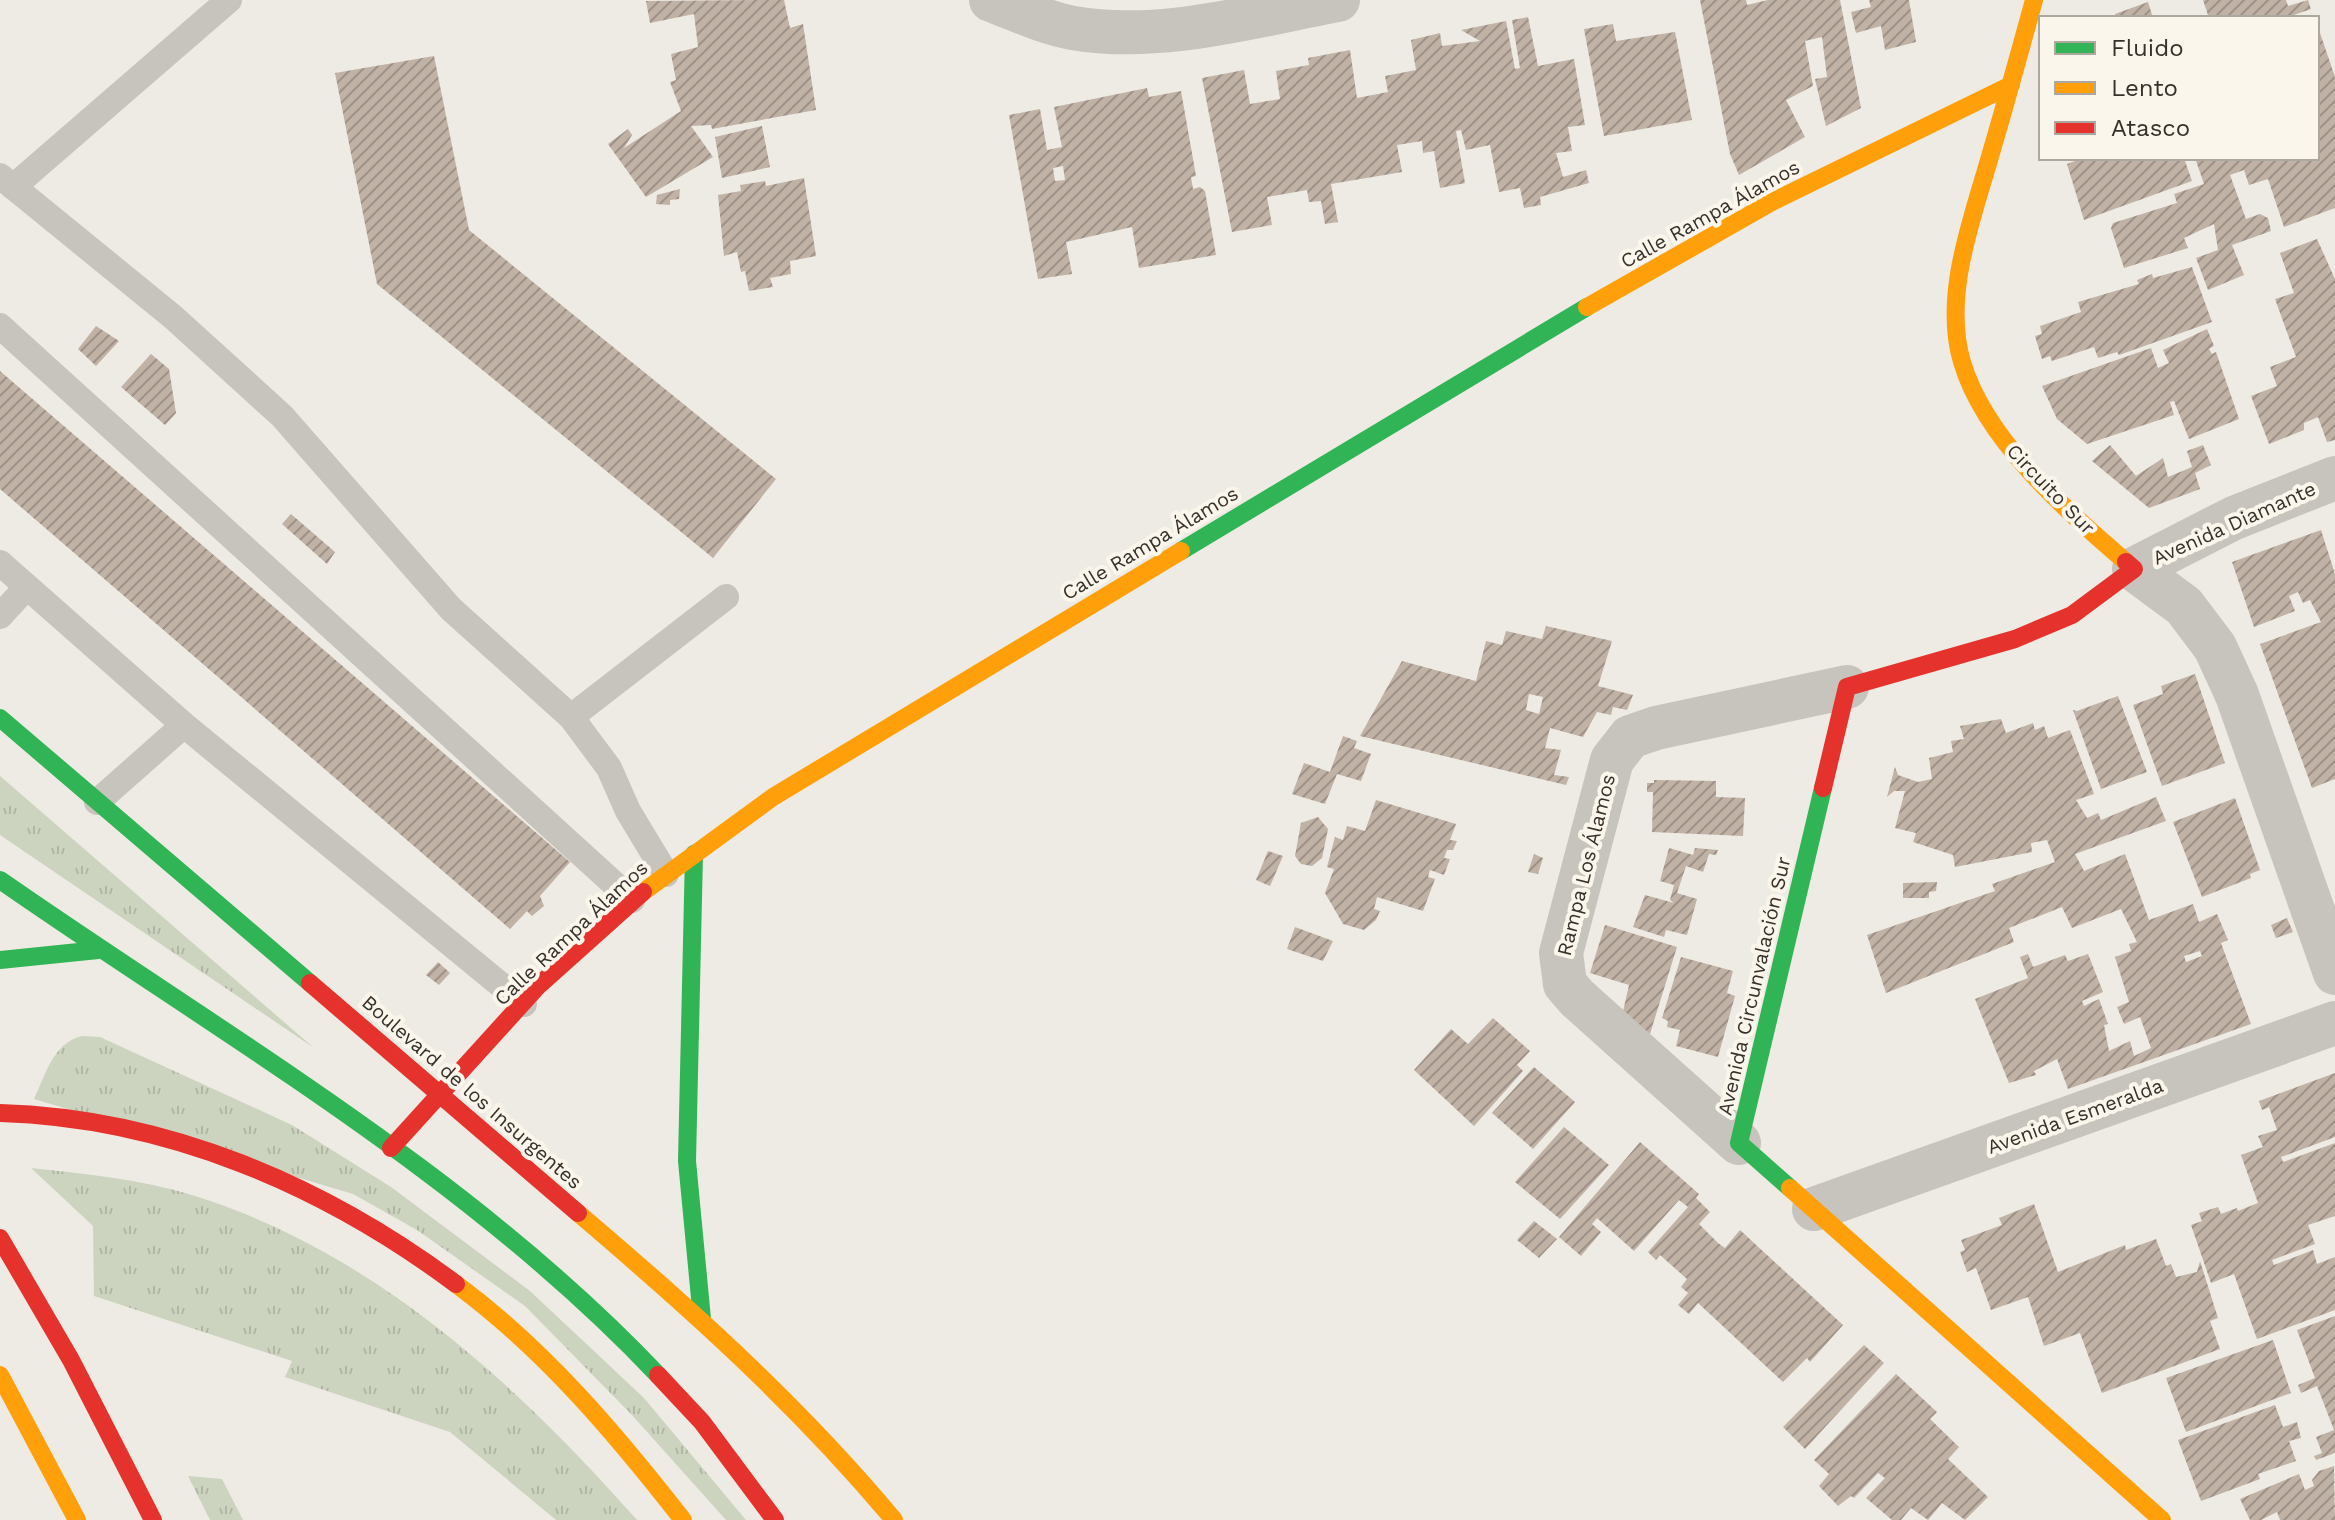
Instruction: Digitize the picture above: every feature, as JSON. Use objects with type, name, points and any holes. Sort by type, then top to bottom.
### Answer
[{"type":"main road","name":"Circuito Sur","points":[[2034,0],[1967,240],[1955,309],[1962,362],[1996,431],[2069,513],[2134,569]]},
{"type":"main road","name":"Calle Rampa Álamos","points":[[391,1148],[439,1092],[524,1004],[632,900],[773,797],[1549,329],[1772,202],[2011,85]]},
{"type":"main road","points":[[1847,687],[2015,639],[2072,615],[2134,569]]},
{"type":"main road","name":"Avenida Circunvalación Sur","points":[[1847,687],[1739,1143],[2162,1520]]},
{"type":"main road","name":"Boulevard de los Insurgentes","points":[[0,718],[702,1319],[833,1447],[894,1520]]},
{"type":"main road","points":[[694,854],[687,1161],[702,1319]]},
{"type":"main road","points":[[0,880],[391,1148],[559,1278],[687,1402],[775,1520]]},
{"type":"main road","points":[[0,960],[98,950]]},
{"type":"main road","points":[[0,1113],[71,1117],[177,1140],[287,1182],[366,1220],[452,1279],[529,1344],[630,1454],[683,1520]]},
{"type":"main road","points":[[0,1238],[71,1360],[153,1520]]},
{"type":"main road","points":[[0,1375],[77,1520]]},
{"type":"street","points":[[991,0],[1073,28],[1142,31],[1209,24],[1338,0]]},
{"type":"street","name":"Avenida Diamante","points":[[2134,569],[2234,518],[2335,478]]},
{"type":"street","name":"Circuito Sur","points":[[2134,569],[2184,606],[2215,647],[2237,695],[2335,973]]},
{"type":"street","name":"Rampa Los Álamos","points":[[1739,1143],[1577,998],[1565,984],[1561,953],[1612,760],[1630,737],[1656,728],[1847,687]]},
{"type":"street","name":"Avenida Esmeralda","points":[[1814,1209],[2335,1023]]},
{"type":"lane","points":[[229,0],[6,182],[173,317],[282,416],[451,609],[571,717],[609,768],[628,811],[666,874]]},
{"type":"lane","points":[[0,326],[632,900]]},
{"type":"lane","points":[[0,563],[184,725],[524,1004]]},
{"type":"lane","points":[[0,616],[26,588]]},
{"type":"lane","points":[[571,717],[726,597]]},
{"type":"lane","points":[[97,802],[184,725]]},
{"type":"green space","points":[[0,776],[314,1048],[0,835]]},
{"type":"green space","points":[[82,1036],[100,1037],[292,1125],[391,1187],[530,1291],[644,1398],[746,1520],[726,1520],[631,1414],[525,1306],[417,1230],[353,1194],[34,1099],[57,1052]]},
{"type":"green space","points":[[31,1168],[172,1189],[258,1219],[320,1250],[380,1286],[490,1371],[541,1419],[637,1520],[556,1520],[450,1432],[285,1377],[292,1361],[94,1296],[93,1226]]},
{"type":"green space","points":[[188,1476],[222,1479],[243,1520],[210,1520]]},
{"type":"building","points":[[784,0],[790,28],[803,24],[816,110],[712,129],[711,125],[691,126],[713,157],[646,197],[608,144],[628,129],[632,135],[624,148],[681,111],[670,82],[676,80],[671,54],[698,47],[694,14],[650,23],[646,1]]},
{"type":"building","points":[[1700,0],[1746,0],[1747,5],[1768,0],[1840,0],[1861,108],[1826,126],[1815,79],[1827,77],[1822,37],[1805,41],[1813,86],[1786,100],[1805,137],[1739,175],[1730,154]]},
{"type":"building","points":[[1869,0],[1909,0],[1916,42],[1885,50],[1881,26],[1856,33],[1851,12],[1871,7]]},
{"type":"building","points":[[2203,0],[2286,0],[2288,6],[2308,0],[2311,9],[2291,16],[2208,16]]},
{"type":"building","points":[[2148,2],[2152,16],[2116,16]]},
{"type":"building","points":[[1528,17],[1538,66],[1574,59],[1585,125],[1568,127],[1572,151],[1556,153],[1563,177],[1586,170],[1589,183],[1540,197],[1541,205],[1524,208],[1520,188],[1499,192],[1490,145],[1466,150],[1461,130],[1456,131],[1465,183],[1440,188],[1434,151],[1423,153],[1422,141],[1397,145],[1402,172],[1331,184],[1338,222],[1325,224],[1321,201],[1309,202],[1307,190],[1267,197],[1272,225],[1232,232],[1202,78],[1244,70],[1250,104],[1280,99],[1276,71],[1309,65],[1308,58],[1350,50],[1357,98],[1388,92],[1385,76],[1416,70],[1411,40],[1440,33],[1442,46],[1480,41],[1461,30],[1506,21],[1515,69],[1520,68],[1512,20]]},
{"type":"building","points":[[1613,24],[1616,41],[1675,32],[1692,120],[1604,136],[1584,29]]},
{"type":"building","points":[[2319,30],[2335,77],[2335,208],[2284,227],[2268,179],[2249,185],[2244,170],[2230,175],[2246,219],[2260,214],[2268,218],[2271,231],[2232,245],[2244,275],[2208,290],[2196,258],[2218,250],[2214,224],[2184,238],[2188,248],[2124,268],[2111,228],[2113,223],[2177,203],[2174,194],[2204,184],[2196,160],[2319,160]]},
{"type":"building","points":[[434,56],[469,230],[776,479],[713,558],[377,284],[335,73]]},
{"type":"building","points":[[1147,88],[1149,97],[1181,91],[1196,176],[1191,177],[1193,189],[1200,187],[1205,191],[1216,255],[1139,268],[1132,227],[1066,242],[1072,274],[1038,279],[1009,115],[1040,109],[1047,150],[1062,147],[1054,107]],"holes":[[[1063,166],[1065,180],[1055,181],[1053,168]]]},
{"type":"building","points":[[762,126],[770,167],[722,178],[715,137]]},
{"type":"building","points":[[2078,160],[2185,160],[2192,181],[2084,220],[2067,164]]},
{"type":"building","points":[[804,178],[816,256],[790,261],[791,274],[770,278],[773,287],[749,291],[737,252],[724,256],[718,195],[741,191],[740,185],[765,181],[766,186]]},
{"type":"building","points":[[680,189],[679,199],[670,200],[670,205],[656,204],[657,195]]},
{"type":"building","points":[[2317,239],[2335,279],[2335,440],[2327,442],[2318,417],[2304,423],[2304,430],[2269,444],[2251,396],[2277,386],[2270,367],[2296,357],[2275,299],[2294,293],[2280,253]]},
{"type":"building","points":[[2192,267],[2212,322],[2119,355],[2117,352],[2098,358],[2094,347],[2052,361],[2050,356],[2042,359],[2035,336],[2042,334],[2040,326],[2081,312],[2078,302],[2139,284],[2137,280],[2152,274],[2153,278]]},
{"type":"building","points":[[96,326],[119,341],[96,366],[78,349]]},
{"type":"building","points":[[2207,329],[2214,346],[2209,349],[2212,354],[2216,352],[2239,419],[2189,439],[2174,401],[2170,402],[2174,415],[2087,444],[2057,419],[2042,386],[2151,348],[2158,368],[2169,363],[2163,350]]},
{"type":"building","points":[[151,354],[169,369],[176,413],[165,425],[121,387]]},
{"type":"building","points":[[0,371],[570,862],[540,896],[544,906],[532,916],[527,911],[510,929],[0,489]]},
{"type":"building","points":[[2110,445],[2136,476],[2163,458],[2168,477],[2192,467],[2187,451],[2203,445],[2211,465],[2195,473],[2200,489],[2149,508],[2092,461]]},
{"type":"building","points":[[291,514],[335,552],[327,564],[282,524]]},
{"type":"building","points":[[2321,530],[2335,574],[2335,779],[2312,788],[2260,644],[2321,622],[2310,600],[2303,603],[2298,592],[2289,596],[2295,611],[2254,627],[2232,562]]},
{"type":"building","points":[[1546,626],[1612,641],[1598,686],[1633,695],[1627,710],[1613,707],[1611,715],[1597,712],[1583,737],[1550,728],[1545,748],[1561,750],[1554,775],[1569,777],[1566,785],[1360,736],[1402,661],[1476,681],[1486,641],[1502,645],[1506,631],[1542,639]],"holes":[[[1529,694],[1543,697],[1539,714],[1526,710]]]},
{"type":"building","points":[[2195,674],[2225,763],[2162,786],[2133,705],[2163,694],[2161,686]]},
{"type":"building","points":[[2118,696],[2147,772],[2101,789],[2073,710]]},
{"type":"building","points":[[2001,719],[2006,733],[2033,723],[2035,730],[2044,726],[2048,738],[2070,730],[2094,794],[2076,800],[2087,818],[2098,813],[2101,820],[2156,797],[2166,821],[2075,854],[2084,871],[2125,854],[2149,920],[2193,904],[2199,922],[2217,914],[2228,940],[2221,943],[2251,1024],[2068,1089],[2057,1059],[2034,1071],[2036,1075],[2009,1083],[1975,999],[2028,978],[2020,957],[2028,954],[2033,967],[2065,955],[2068,961],[2088,954],[2103,992],[2082,1001],[2084,1006],[2099,999],[2108,1024],[2104,1025],[2109,1051],[2130,1041],[2134,1056],[2151,1048],[2140,1017],[2124,1024],[2117,1007],[2129,1002],[2115,957],[2131,951],[2129,944],[2137,942],[2121,909],[2072,928],[2062,907],[2009,928],[2014,942],[1886,993],[1867,935],[1995,891],[1992,884],[2055,862],[2047,840],[2031,843],[2032,852],[1955,867],[1953,855],[1913,842],[1916,833],[1895,828],[1905,791],[1894,791],[1887,797],[1895,767],[1898,775],[1918,782],[1932,779],[1929,758],[1953,752],[1951,741],[1964,739],[1960,726]],"holes":[[[2200,951],[2202,956],[2186,962],[2184,956]]]},
{"type":"building","points":[[1343,736],[1357,741],[1354,748],[1371,754],[1361,781],[1337,774],[1325,804],[1292,794],[1304,763],[1330,772]]},
{"type":"building","points":[[1654,780],[1716,781],[1716,797],[1745,798],[1743,836],[1652,832],[1653,792],[1647,792],[1647,783],[1654,783]]},
{"type":"building","points":[[2235,798],[2260,870],[2250,874],[2251,878],[2202,897],[2173,822]]},
{"type":"building","points":[[1376,800],[1456,824],[1450,840],[1457,841],[1453,850],[1447,850],[1444,858],[1450,859],[1444,875],[1430,870],[1428,877],[1435,879],[1423,911],[1377,897],[1374,909],[1380,911],[1376,920],[1364,930],[1343,924],[1325,893],[1334,869],[1327,867],[1335,837],[1343,840],[1347,826],[1365,831]]},
{"type":"building","points":[[1318,817],[1328,829],[1322,858],[1312,866],[1301,864],[1295,856],[1301,823]]},
{"type":"building","points":[[1669,848],[1693,855],[1695,848],[1718,850],[1716,855],[1709,854],[1703,872],[1686,866],[1677,893],[1697,899],[1687,935],[1666,930],[1664,937],[1633,927],[1645,895],[1674,903],[1670,900],[1674,885],[1660,881]]},
{"type":"building","points":[[1268,851],[1283,856],[1270,886],[1256,880]]},
{"type":"building","points":[[1534,854],[1543,858],[1538,874],[1528,872]]},
{"type":"building","points":[[1937,882],[1936,891],[1929,892],[1929,898],[1903,898],[1903,883]]},
{"type":"building","points":[[2287,918],[2293,932],[2276,938],[2271,925]]},
{"type":"building","points":[[1605,925],[1677,947],[1644,1053],[1619,1029],[1629,985],[1590,973]]},
{"type":"building","points":[[1295,927],[1333,941],[1323,961],[1287,949]]},
{"type":"building","points":[[1681,957],[1733,971],[1727,993],[1735,996],[1718,1057],[1676,1046],[1680,1030],[1667,1027],[1668,1021],[1662,1018]]},
{"type":"building","points":[[438,962],[450,973],[439,985],[426,975]]},
{"type":"building","points":[[1493,1018],[1530,1051],[1517,1065],[1523,1071],[1474,1126],[1414,1070],[1451,1029],[1468,1044]]},
{"type":"building","points":[[1534,1067],[1575,1102],[1533,1149],[1492,1113]]},
{"type":"building","points":[[2335,1073],[2335,1137],[2281,1157],[2283,1162],[2335,1143],[2335,1216],[2308,1225],[2315,1244],[2272,1260],[2274,1265],[2313,1250],[2317,1264],[2335,1257],[2335,1310],[2257,1339],[2234,1274],[2211,1283],[2191,1225],[2202,1221],[2199,1213],[2218,1207],[2221,1214],[2258,1203],[2241,1155],[2263,1147],[2258,1136],[2277,1130],[2269,1107],[2262,1110],[2259,1101]]},
{"type":"building","points":[[1564,1127],[1609,1165],[1560,1219],[1515,1182]]},
{"type":"building","points":[[1640,1142],[1699,1194],[1696,1198],[1710,1212],[1699,1224],[1718,1243],[1725,1248],[1740,1230],[1843,1325],[1810,1362],[1807,1358],[1783,1382],[1698,1303],[1689,1314],[1678,1305],[1688,1293],[1681,1287],[1687,1279],[1660,1255],[1656,1260],[1648,1252],[1688,1207],[1679,1200],[1634,1251],[1597,1218],[1592,1224],[1601,1232],[1581,1256],[1559,1237]]},
{"type":"building","points":[[2034,1204],[2058,1272],[2125,1245],[2126,1250],[2156,1239],[2166,1266],[2171,1264],[2176,1277],[2197,1272],[2200,1261],[2218,1318],[2210,1321],[2220,1349],[2102,1393],[2080,1333],[2044,1346],[2028,1297],[1991,1310],[1976,1268],[1967,1272],[1960,1252],[1965,1250],[1961,1240],[2002,1225],[1999,1218]]},
{"type":"building","points":[[1534,1221],[1557,1239],[1539,1258],[1517,1240]]},
{"type":"building","points":[[2335,1316],[2335,1453],[2316,1460],[2314,1456],[2322,1453],[2316,1437],[2334,1430],[2317,1386],[2301,1393],[2298,1385],[2315,1378],[2297,1330]]},
{"type":"building","points":[[2273,1340],[2291,1393],[2186,1432],[2166,1378]]},
{"type":"building","points":[[1864,1345],[1884,1363],[1805,1449],[1783,1427]]},
{"type":"building","points":[[1896,1374],[1937,1412],[1930,1419],[1959,1447],[1948,1459],[1988,1497],[1965,1520],[1942,1503],[1928,1520],[1911,1508],[1901,1520],[1892,1520],[1866,1498],[1885,1478],[1878,1473],[1854,1498],[1851,1496],[1838,1506],[1819,1486],[1829,1474],[1814,1460]]},
{"type":"building","points":[[2275,1405],[2283,1427],[2297,1422],[2301,1438],[2289,1441],[2296,1461],[2258,1474],[2260,1479],[2201,1501],[2178,1440]]},
{"type":"building","points":[[2334,1466],[2335,1520],[2280,1520],[2277,1512],[2261,1520],[2250,1520],[2240,1499],[2299,1474],[2305,1490],[2314,1486],[2312,1480],[2319,1471]]},
{"type":"traffic: fast","points":[[1181,551],[1587,307]]},
{"type":"traffic: fast","points":[[0,718],[310,983]]},
{"type":"traffic: fast","points":[[1790,1188],[1739,1143],[1823,788]]},
{"type":"traffic: fast","points":[[694,854],[687,1161],[702,1319]]},
{"type":"traffic: fast","points":[[0,880],[257,1052],[426,1172],[507,1235],[585,1303],[658,1375]]},
{"type":"traffic: fast","points":[[0,960],[98,950]]},
{"type":"traffic: slow","points":[[2034,0],[1962,256],[1956,310],[1957,336],[1962,362],[1973,391],[2008,446],[2054,497],[2126,562]]},
{"type":"traffic: slow","points":[[1587,307],[1772,202],[2011,85]]},
{"type":"traffic: slow","points":[[643,892],[773,797],[1181,551]]},
{"type":"traffic: slow","points":[[1790,1188],[2162,1520]]},
{"type":"traffic: slow","points":[[578,1213],[743,1360],[820,1437],[894,1520]]},
{"type":"traffic: slow","points":[[456,1284],[519,1336],[577,1394],[683,1520]]},
{"type":"traffic: slow","points":[[0,1375],[77,1520]]},
{"type":"traffic: jam","points":[[1823,788],[1847,687],[2015,639],[2072,615],[2134,569],[2126,562]]},
{"type":"traffic: jam","points":[[391,1148],[538,986],[643,892]]},
{"type":"traffic: jam","points":[[310,983],[578,1213]]},
{"type":"traffic: jam","points":[[0,1113],[62,1118],[123,1128],[183,1143],[241,1163],[352,1216],[456,1284]]},
{"type":"traffic: jam","points":[[0,1238],[71,1360],[153,1520]]},
{"type":"traffic: jam","points":[[658,1375],[702,1422],[775,1520]]}]
